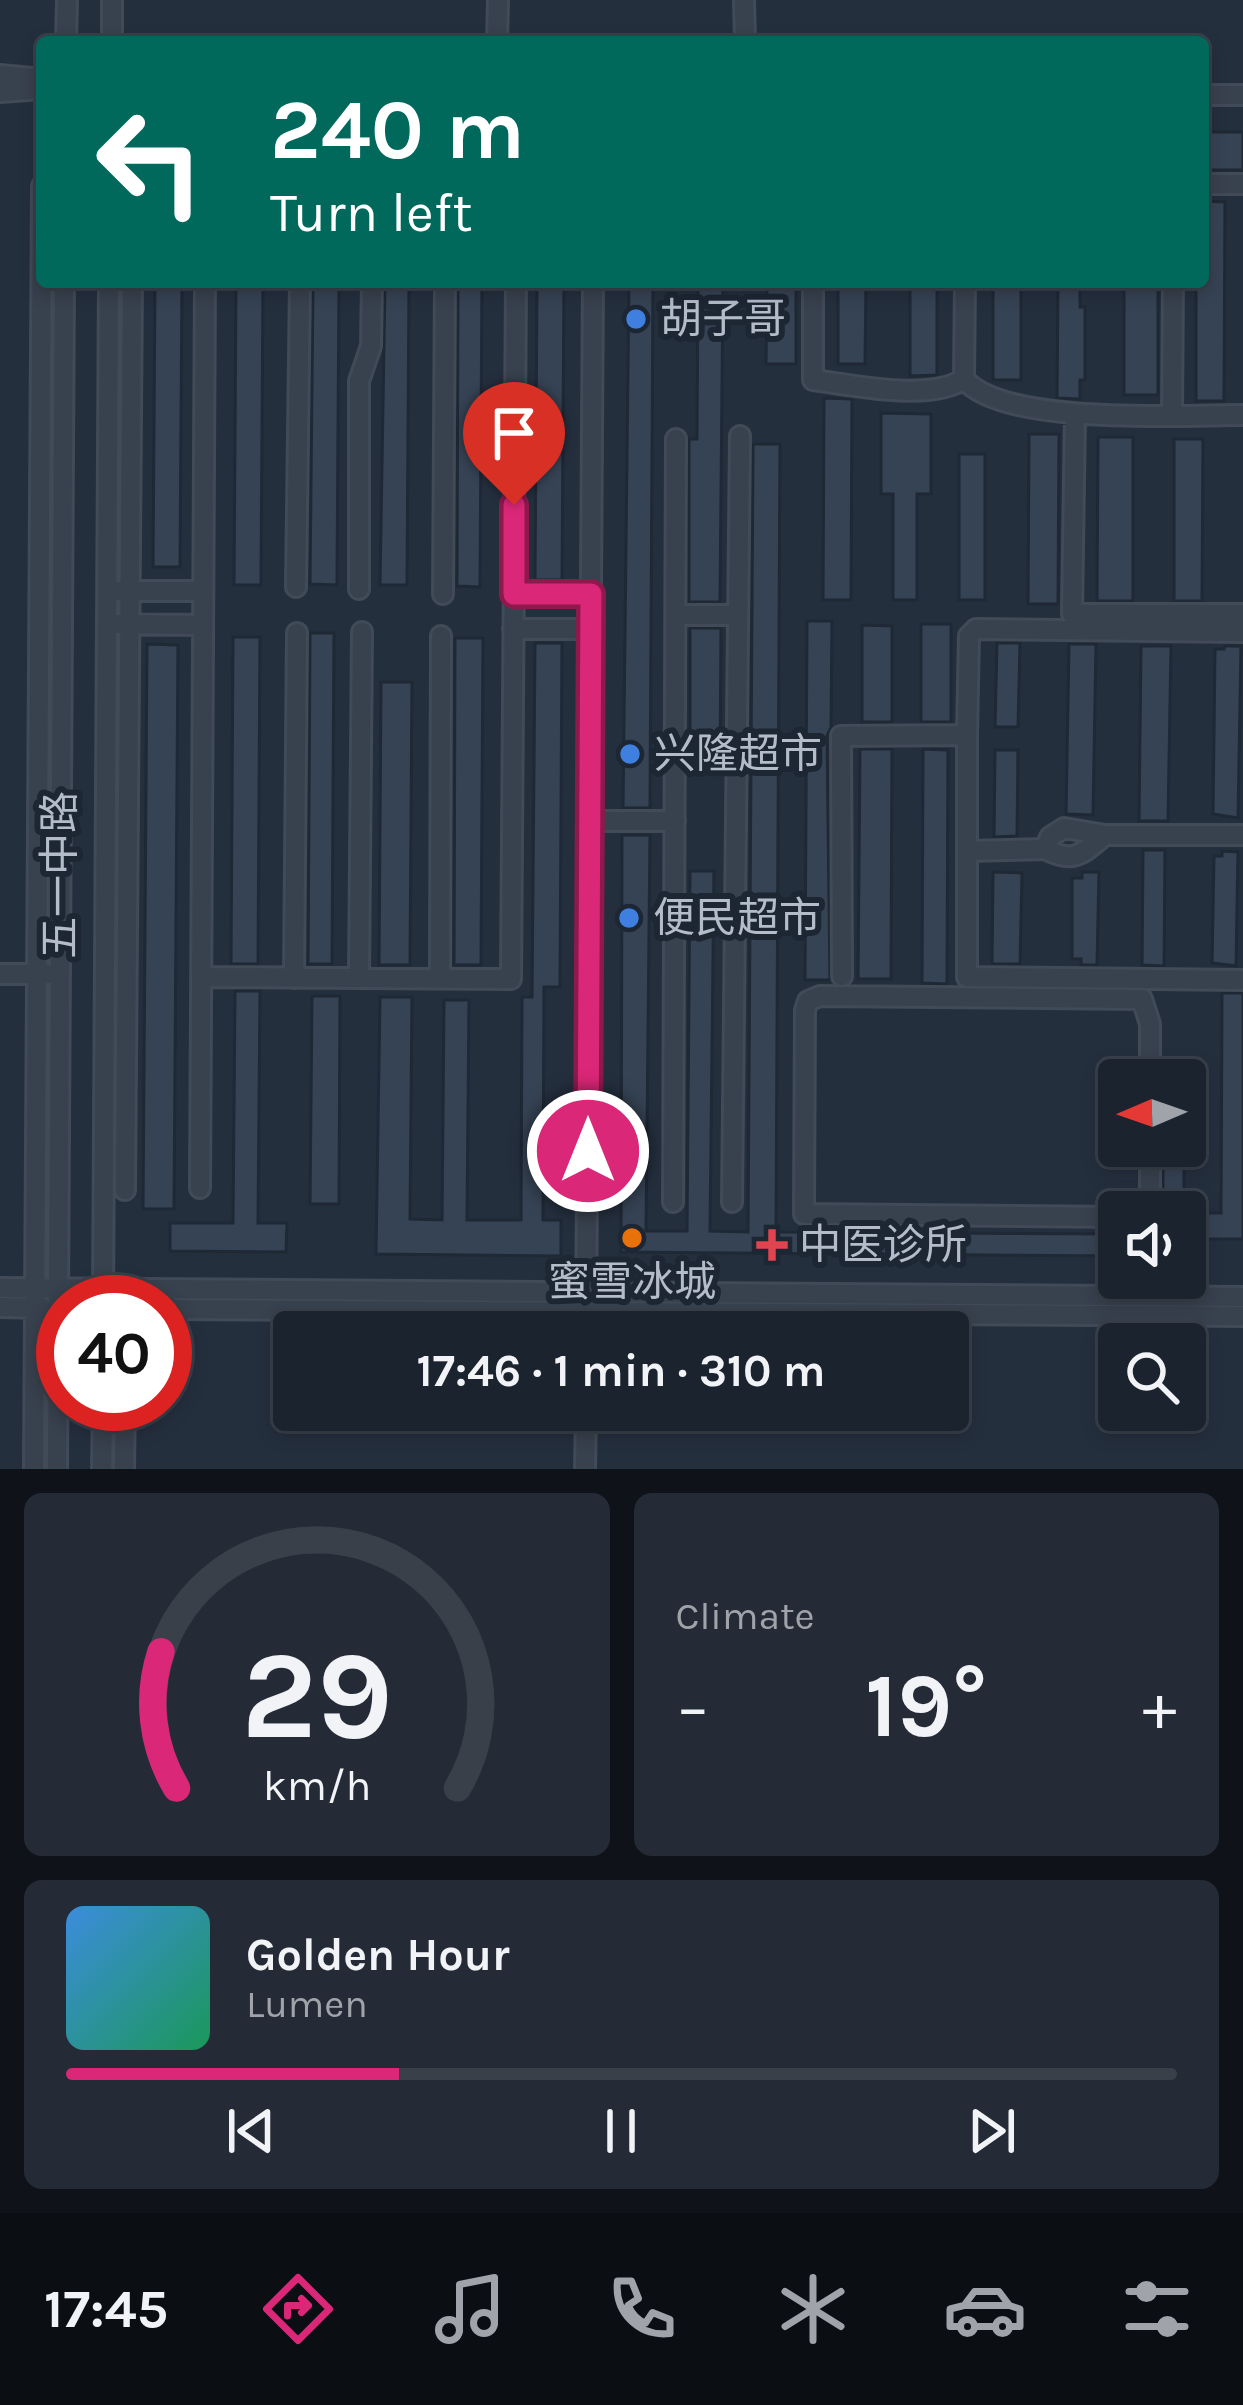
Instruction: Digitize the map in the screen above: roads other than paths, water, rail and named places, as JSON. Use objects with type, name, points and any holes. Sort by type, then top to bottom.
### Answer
[{"type":"street","points":[[66,36],[67,0]]},
{"type":"street","points":[[112,0],[112,36]]},
{"type":"street","points":[[497,0],[497,36]]},
{"type":"street","points":[[744,0],[745,36]]},
{"type":"street","points":[[0,75],[36,79]]},
{"type":"street","points":[[0,92],[36,89]]},
{"type":"street","points":[[1209,95],[1243,95]]},
{"type":"street","points":[[1209,184],[1243,184]]},
{"type":"street","points":[[36,1275],[41,288]]},
{"type":"street","name":"五一中路","points":[[60,1275],[64,288]]},
{"type":"street","name":"五一中路","points":[[103,1275],[110,288]]},
{"type":"street","points":[[125,1190],[132,288]]},
{"type":"street","points":[[200,1188],[206,288]]},
{"type":"street","points":[[296,586],[300,288]]},
{"type":"street","points":[[359,590],[359,381],[371,346],[372,288]]},
{"type":"street","points":[[443,595],[445,288]]},
{"type":"street","points":[[201,977],[511,979],[515,288]]},
{"type":"street","points":[[587,1311],[593,288]]},
{"type":"street","points":[[813,288],[813,380],[868,388],[944,390],[964,379]]},
{"type":"street","points":[[965,288],[964,379],[971,387],[1004,401],[1075,414],[1243,415]]},
{"type":"street","points":[[1172,288],[1172,415]]},
{"type":"street","points":[[1075,414],[1072,614],[1243,614]]},
{"type":"street","points":[[732,1202],[740,436]]},
{"type":"street","points":[[673,1202],[676,439]]},
{"type":"street","points":[[107,591],[203,592]]},
{"type":"street","points":[[514,594],[591,594]]},
{"type":"street","points":[[676,615],[738,615]]},
{"type":"street","points":[[107,624],[203,625]]},
{"type":"street","points":[[513,629],[591,628]]},
{"type":"street","points":[[1243,632],[976,629],[969,636],[967,735],[967,977],[1243,980]]},
{"type":"street","points":[[359,978],[362,632]]},
{"type":"street","points":[[295,978],[297,633]]},
{"type":"street","points":[[440,979],[441,636]]},
{"type":"street","points":[[842,976],[841,736],[967,735]]},
{"type":"street","points":[[590,821],[674,821]]},
{"type":"street","points":[[1045,848],[1050,837],[1064,828],[1105,835],[1243,835]]},
{"type":"street","points":[[967,850],[1045,848],[1062,857],[1075,857],[1105,835]]},
{"type":"street","points":[[0,974],[59,974]]},
{"type":"street","points":[[1098,1217],[804,1214],[805,1010],[808,1001],[820,996],[1142,999],[1150,1024],[1150,1059]]},
{"type":"street","points":[[0,1288],[36,1298]]},
{"type":"street","points":[[610,1311],[1098,1289]]},
{"type":"street","points":[[1206,1294],[1243,1298]]},
{"type":"street","points":[[0,1307],[36,1298]]},
{"type":"street","points":[[34,1469],[36,1298]]},
{"type":"street","points":[[192,1299],[557,1311]]},
{"type":"street","points":[[192,1309],[446,1311]]},
{"type":"street","points":[[969,1314],[1243,1316]]},
{"type":"street","name":"五一中路","points":[[57,1469],[58,1431]]},
{"type":"street","points":[[103,1431],[103,1469]]},
{"type":"street","points":[[124,1469],[125,1431]]},
{"type":"street","points":[[585,1469],[586,1431]]},
{"type":"place","name":"胡子哥","points":[[636,319]]},
{"type":"place","name":"兴隆超市","points":[[630,754]]},
{"type":"place","name":"便民超市","points":[[629,918]]},
{"type":"place","name":"蜜雪冰城","points":[[632,1238]]},
{"type":"place","name":"中医诊所","points":[[772,1245]]}]
